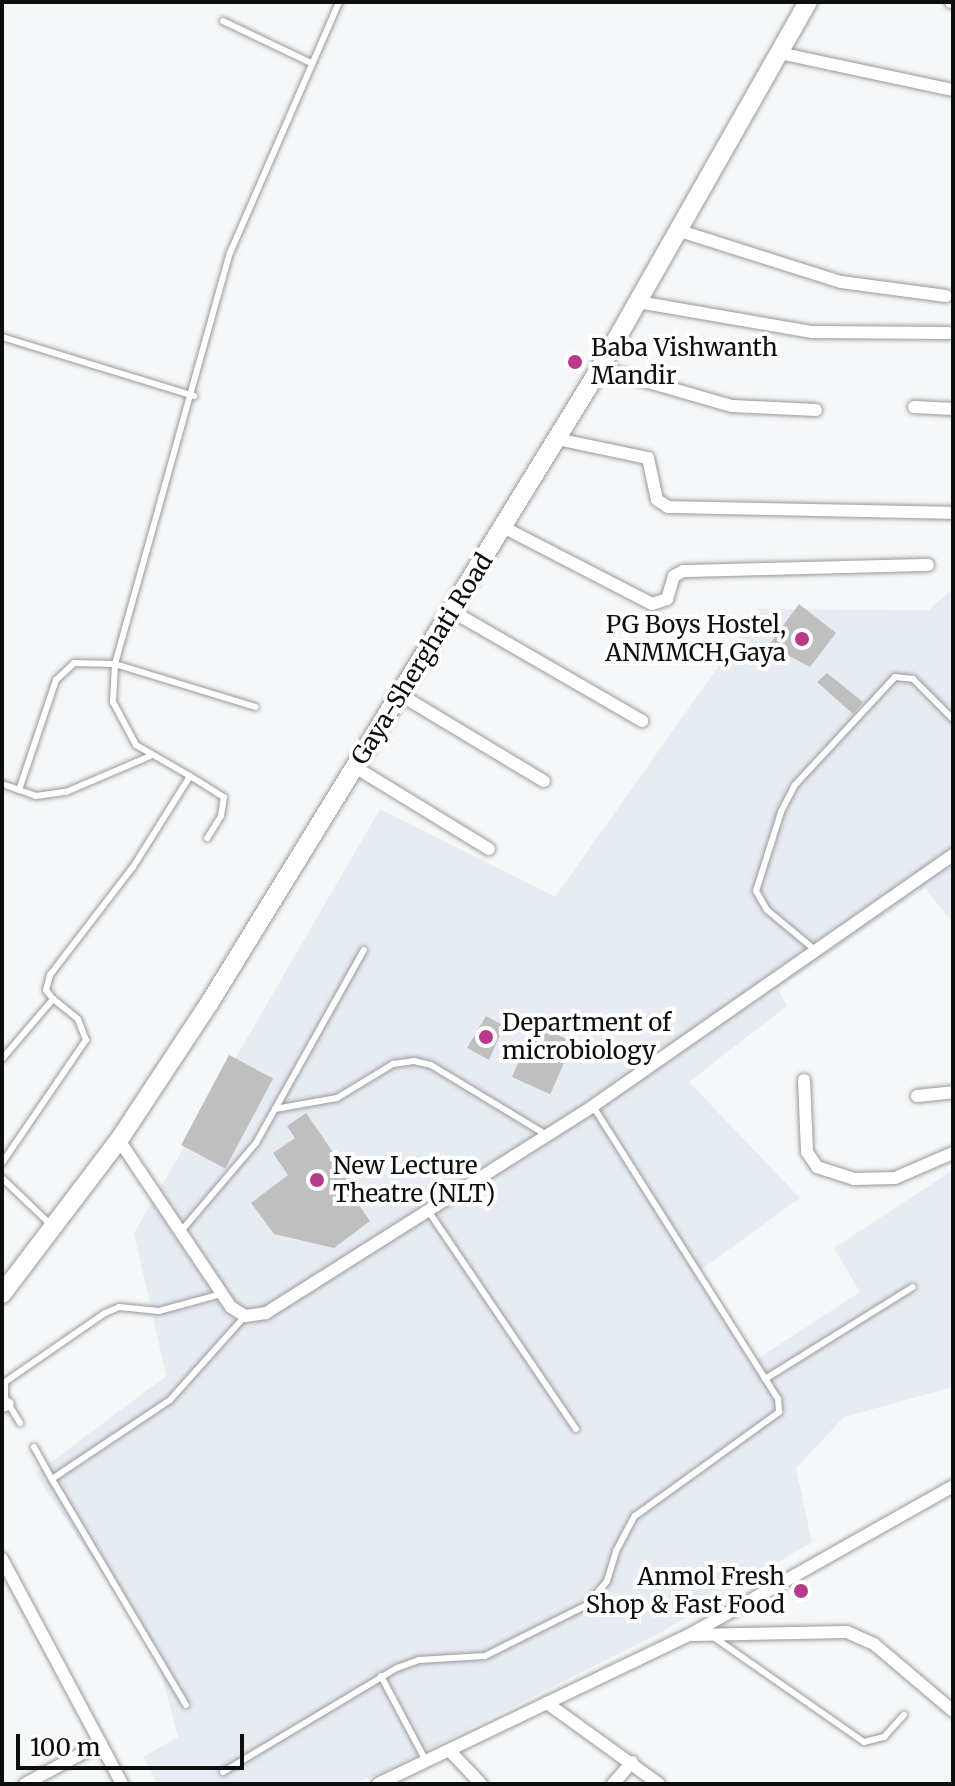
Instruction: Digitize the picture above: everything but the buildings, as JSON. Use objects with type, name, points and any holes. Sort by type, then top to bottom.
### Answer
[{"type":"main road","name":"Gaya-Sherghati Road","points":[[2,1294],[55,1229],[119,1140],[355,767],[600,368],[808,2]]},
{"type":"street","points":[[779,53],[953,90]]},
{"type":"street","points":[[680,231],[841,282],[946,296]]},
{"type":"street","points":[[638,302],[812,332],[949,333]]},
{"type":"street","points":[[600,368],[732,406],[816,410]]},
{"type":"street","points":[[914,407],[953,409]]},
{"type":"street","points":[[557,439],[648,458],[657,500],[668,507],[953,513]]},
{"type":"street","points":[[503,527],[652,604],[667,599],[674,576],[683,571],[928,565]]},
{"type":"street","points":[[450,610],[642,721]]},
{"type":"street","points":[[399,694],[544,781]]},
{"type":"street","points":[[355,767],[489,849]]},
{"type":"street","points":[[119,1140],[182,1230],[221,1294],[245,1316],[285,1304],[593,1106],[953,855]]},
{"type":"street","points":[[804,1080],[807,1152],[817,1167],[854,1179],[895,1178],[953,1153]]},
{"type":"street","points":[[917,1096],[953,1092]]},
{"type":"street","points":[[378,1784],[689,1635],[953,1486]]},
{"type":"street","points":[[2,1559],[122,1784]]},
{"type":"street","points":[[689,1635],[860,1636],[953,1711]]},
{"type":"street","points":[[547,1703],[659,1784]]},
{"type":"street","points":[[25,1784],[101,1743]]},
{"type":"street","points":[[449,1750],[481,1784]]},
{"type":"street","points":[[613,1784],[632,1762]]},
{"type":"lane","points":[[207,838],[221,816],[224,797],[136,745],[113,702],[115,664],[194,396],[242,218],[339,2]]},
{"type":"lane","points":[[223,21],[311,63]]},
{"type":"lane","points":[[2,337],[194,396]]},
{"type":"lane","points":[[19,790],[63,670],[88,661],[115,664],[256,707]]},
{"type":"lane","points":[[814,949],[767,910],[756,891],[781,812],[795,785],[895,677],[913,679],[953,719]]},
{"type":"lane","points":[[2,784],[36,796],[66,792],[150,756]]},
{"type":"lane","points":[[2,1163],[86,1040],[78,1019],[46,990],[50,975],[133,867],[190,776]]},
{"type":"lane","points":[[182,1230],[256,1143],[364,950]]},
{"type":"lane","points":[[2,1059],[53,999]]},
{"type":"lane","points":[[275,1109],[337,1098],[393,1064],[414,1061],[431,1065],[547,1135]]},
{"type":"lane","points":[[223,1772],[381,1676],[419,1660],[485,1656],[587,1605],[607,1581],[616,1551],[635,1516],[779,1412],[778,1399],[593,1106]]},
{"type":"lane","points":[[2,1178],[55,1229]]},
{"type":"lane","points":[[429,1212],[576,1429]]},
{"type":"lane","points":[[765,1379],[913,1287]]},
{"type":"lane","points":[[20,1423],[5,1405],[3,1389],[12,1375],[105,1313],[119,1307],[159,1311],[221,1294]]},
{"type":"lane","points":[[52,1479],[170,1400],[245,1316]]},
{"type":"lane","points":[[34,1447],[186,1705]]},
{"type":"lane","points":[[710,1634],[864,1742],[884,1737],[904,1715]]},
{"type":"lane","points":[[381,1676],[426,1761]]},
{"type":"shaded area","points":[[953,588],[953,923],[925,888],[778,989],[787,1006],[689,1082],[800,1198],[698,1272],[756,1360],[860,1292],[834,1248],[953,1170],[953,1387],[844,1417],[796,1468],[812,1542],[660,1633],[382,1773],[351,1784],[158,1784],[143,1757],[178,1737],[155,1650],[35,1474],[166,1376],[134,1233],[380,809],[555,897],[759,609],[929,610]]},
{"type":"place","name":"Baba Vishwanth Mandir","points":[[575,362]]},
{"type":"place","name":"PG Boys Hostel, ANMMCH,Gaya","points":[[802,639]]},
{"type":"place","name":"Department of microbiology","points":[[486,1037]]},
{"type":"place","name":"New Lecture Theatre (NLT)","points":[[317,1180]]},
{"type":"place","name":"Anmol Fresh Shop & Fast Food","points":[[801,1591]]}]
